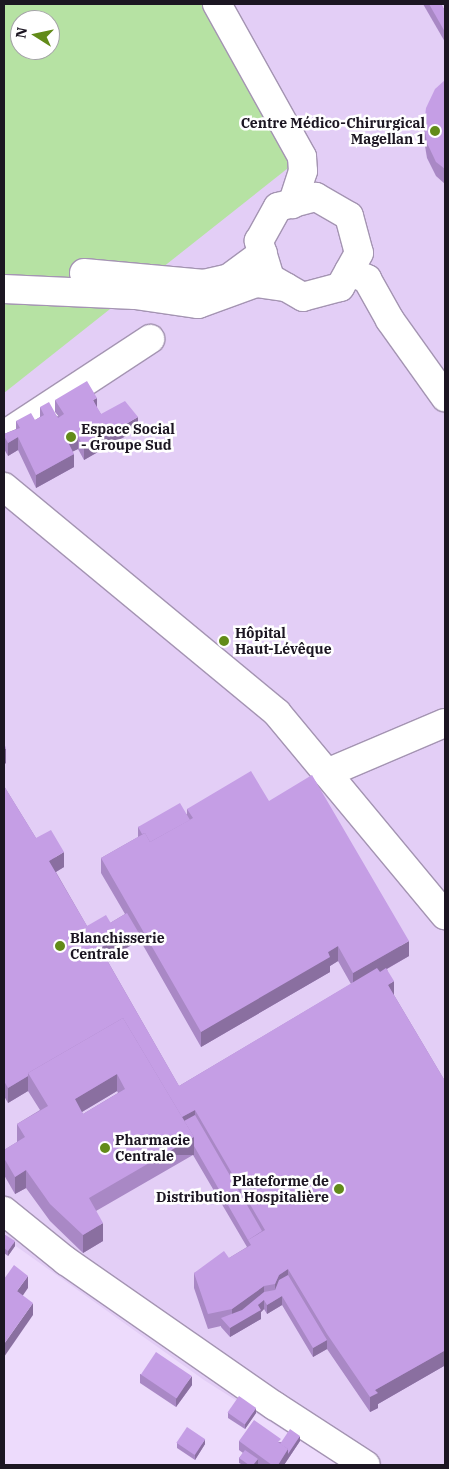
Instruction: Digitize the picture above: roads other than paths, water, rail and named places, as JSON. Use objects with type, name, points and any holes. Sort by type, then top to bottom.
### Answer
[{"type":"lane","points":[[217,4],[302,157],[303,171],[292,204]]},
{"type":"lane","points":[[316,197],[349,216],[359,253],[340,287],[303,297],[270,278],[259,241],[278,207],[292,204],[316,197]]},
{"type":"lane","points":[[4,270],[138,276],[204,284],[230,278],[262,253]]},
{"type":"lane","points":[[349,271],[366,279],[390,320],[445,397]]},
{"type":"lane","points":[[4,289],[135,295],[198,304],[256,283],[286,287]]},
{"type":"lane","points":[[4,436],[150,339]]},
{"type":"lane","points":[[4,487],[277,712],[445,915]]},
{"type":"lane","points":[[327,773],[445,723]]},
{"type":"lane","points":[[4,1211],[66,1261],[275,1406],[366,1465]]},
{"type":"place","name":"Centre Médico-Chirurgical Magellan 1","points":[[435,131]]},
{"type":"place","name":"Espace Social - Groupe Sud","points":[[71,437]]},
{"type":"place","name":"Hôpital Haut-Lévêque","points":[[224,641]]},
{"type":"place","name":"Blanchisserie Centrale","points":[[60,946]]},
{"type":"place","name":"Pharmacie Centrale","points":[[105,1148]]},
{"type":"place","name":"Plateforme de Distribution Hospitalière","points":[[339,1189]]}]
